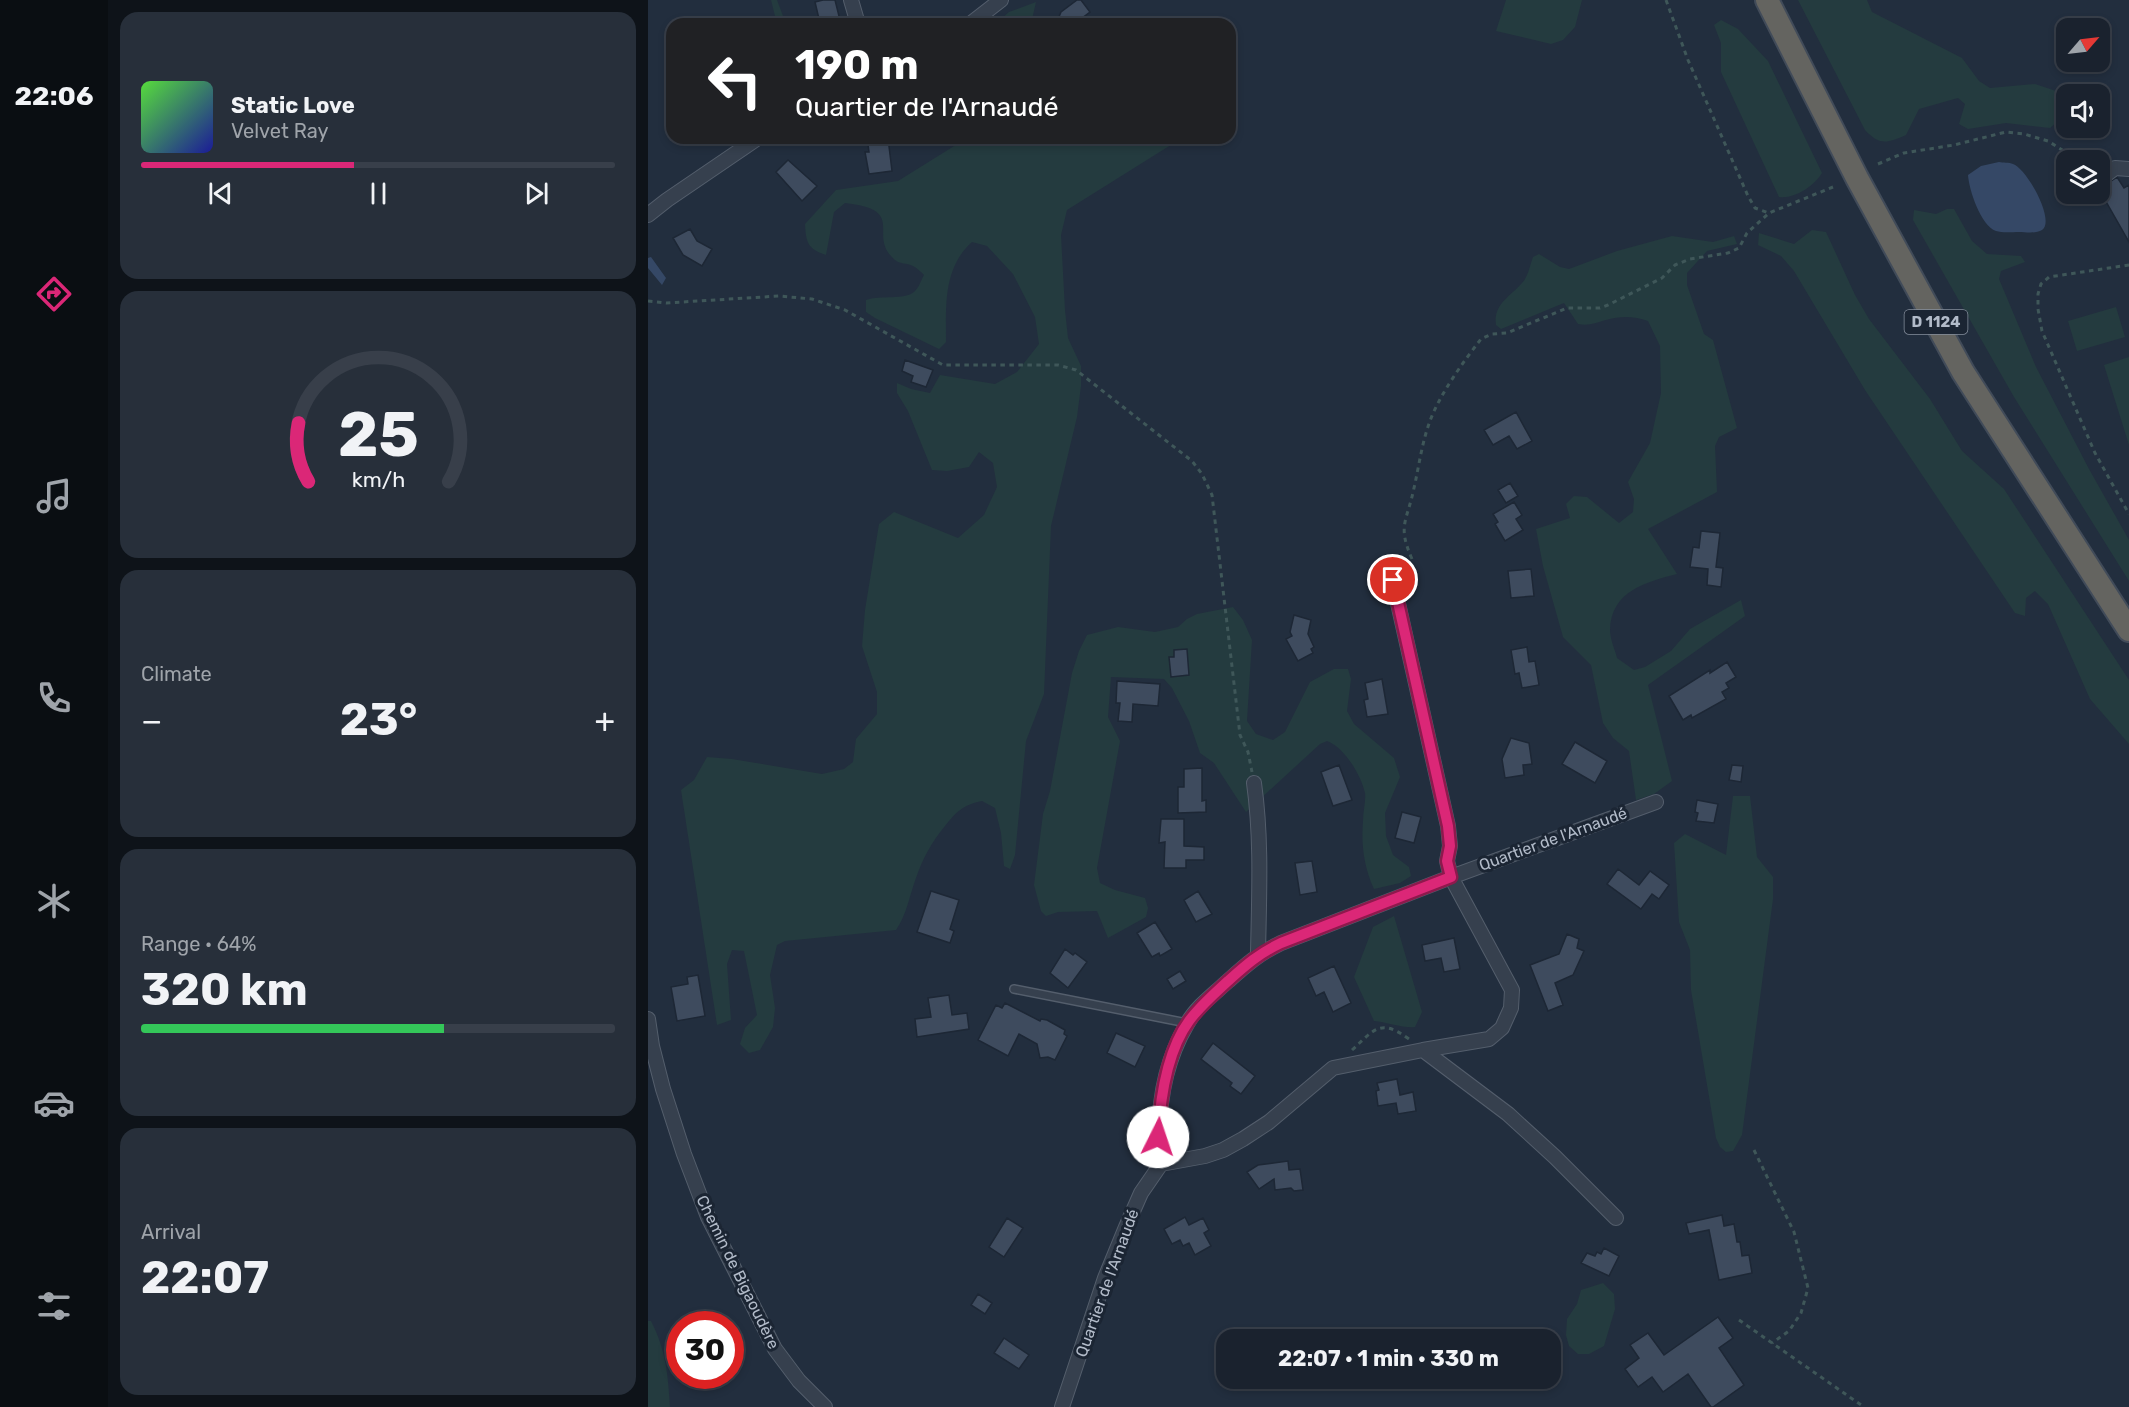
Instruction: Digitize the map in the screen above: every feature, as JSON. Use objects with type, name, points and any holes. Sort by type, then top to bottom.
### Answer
[{"type":"highway","name":"D 1124","points":[[1765,4],[1963,372],[2129,630]]},
{"type":"street","points":[[851,0],[856,18]]},
{"type":"street","points":[[978,18],[1001,0]]},
{"type":"street","points":[[648,215],[749,144]]},
{"type":"street","points":[[2110,172],[2115,168],[2129,169]]},
{"type":"street","points":[[1161,1164],[1205,1156],[1223,1150],[1243,1139],[1277,1116],[1333,1068],[1489,1039],[1502,1028],[1511,1008],[1512,990],[1505,973],[1451,877],[1447,861],[1450,846],[1448,826],[1393,580]]},
{"type":"street","points":[[1254,783],[1259,846],[1258,954]]},
{"type":"street","name":"Quartier de l'Arnaudé","points":[[1062,1407],[1105,1278],[1121,1238],[1141,1193],[1161,1164],[1158,1137],[1163,1089],[1170,1061],[1187,1023],[1202,1005],[1258,954],[1281,943],[1451,877],[1656,802]]},
{"type":"street","name":"Chemin de Bigaoudère","points":[[648,1019],[663,1089],[708,1217],[775,1349],[799,1381],[825,1407]]},
{"type":"street","points":[[1423,1050],[1508,1114],[1616,1218]]},
{"type":"lane","points":[[1014,989],[1187,1023]]},
{"type":"path","points":[[1666,0],[1688,60],[1748,196],[1755,208],[1769,213]]},
{"type":"path","points":[[1878,164],[1904,153],[1954,145],[2006,132],[2025,134],[2048,141],[2062,150]]},
{"type":"path","points":[[1412,559],[1404,542],[1403,528],[1430,422],[1439,401],[1481,339],[1492,334],[1507,333],[1567,308],[1608,306],[1662,278],[1675,265],[1690,259],[1728,253],[1739,248],[1748,233],[1769,213],[1833,187]]},
{"type":"path","points":[[2129,265],[2049,277],[2041,284],[2038,309],[2042,331],[2094,453],[2129,513]]},
{"type":"path","points":[[648,302],[666,303],[779,296],[812,299],[845,310],[943,366],[1058,365],[1076,370],[1192,460],[1212,495],[1240,735],[1248,752],[1254,783]]},
{"type":"path","points":[[1333,1068],[1373,1031],[1382,1027],[1395,1029],[1423,1050]]},
{"type":"path","points":[[1754,1150],[1794,1232],[1808,1288],[1802,1313],[1790,1331],[1772,1343]]},
{"type":"path","points":[[1739,1320],[1864,1407]]},
{"type":"green space","points":[[771,0],[777,0],[784,18],[776,18]]},
{"type":"green space","points":[[1506,0],[1582,0],[1575,27],[1563,40],[1551,44],[1496,31]]},
{"type":"green space","points":[[1798,0],[1867,0],[1872,12],[1962,58],[1979,81],[1990,88],[2035,84],[2056,91],[2056,123],[2050,128],[2006,123],[1968,129],[1959,124],[1965,104],[1958,98],[1919,109],[1906,135],[1894,140],[1880,141],[1865,130]]},
{"type":"green space","points":[[1036,2],[1032,18],[1002,18],[1009,12]]},
{"type":"green space","points":[[1721,20],[1738,29],[1768,61],[1822,173],[1809,187],[1798,194],[1779,197],[1721,72],[1721,43],[1714,25]]},
{"type":"green space","points":[[957,144],[1172,144],[1067,210],[1061,235],[1068,338],[1081,366],[1081,386],[1077,417],[1051,526],[1044,694],[1026,741],[1015,855],[1010,869],[1004,866],[1001,833],[995,808],[982,801],[961,809],[945,826],[928,851],[896,930],[785,941],[777,945],[770,975],[775,1008],[773,1027],[760,1050],[749,1053],[740,1044],[745,1028],[757,1015],[744,951],[732,950],[727,964],[731,1020],[717,1025],[681,790],[694,780],[707,757],[822,774],[844,769],[853,762],[856,739],[877,714],[877,692],[862,646],[865,610],[879,524],[894,512],[958,538],[984,515],[997,487],[993,463],[979,452],[969,467],[947,471],[932,470],[908,411],[897,393],[897,383],[930,393],[940,375],[995,384],[1017,372],[1039,344],[1035,317],[1013,274],[987,246],[972,242],[963,252],[951,276],[947,301],[946,342],[939,349],[866,312],[866,300],[910,294],[917,288],[924,275],[913,266],[897,261],[887,251],[883,225],[876,211],[864,206],[845,203],[834,212],[826,255],[809,244],[805,224],[836,190],[898,181]]},
{"type":"green space","points":[[1947,209],[1954,209],[1972,241],[1987,254],[2021,256],[2025,262],[2001,271],[1999,279],[2036,367],[2129,540],[2129,581],[2014,397],[1913,220],[1914,210],[1936,214]]},
{"type":"green space","points":[[1812,230],[1826,232],[1855,295],[1869,319],[1930,399],[1962,451],[2004,489],[2129,680],[2129,744],[2090,699],[2048,604],[2035,591],[2026,598],[2025,616],[2015,613],[1865,390],[1794,271],[1781,256],[1758,245],[1759,233],[1794,244]]},
{"type":"green space","points":[[1672,236],[1713,242],[1734,236],[1737,244],[1707,251],[1687,273],[1687,285],[1704,334],[1713,340],[1737,428],[1719,437],[1715,446],[1717,492],[1648,529],[1677,574],[1642,585],[1623,597],[1612,617],[1611,637],[1617,658],[1634,670],[1645,667],[1671,651],[1690,629],[1741,600],[1745,616],[1648,685],[1672,781],[1654,794],[1636,800],[1629,751],[1613,738],[1603,723],[1591,665],[1563,637],[1543,566],[1536,529],[1570,518],[1566,504],[1574,496],[1587,497],[1619,523],[1633,512],[1634,499],[1628,482],[1650,443],[1661,393],[1660,346],[1648,321],[1622,317],[1578,324],[1564,303],[1501,329],[1496,325],[1496,318],[1503,301],[1524,280],[1533,257],[1539,254],[1560,267],[1569,269],[1617,251]]},
{"type":"green space","points":[[2116,307],[2125,337],[2077,351],[2068,321]]},
{"type":"green space","points":[[2129,357],[2129,445],[2104,365]]},
{"type":"green space","points":[[1233,607],[1243,620],[1252,640],[1247,721],[1256,734],[1273,740],[1285,732],[1310,682],[1334,669],[1348,669],[1351,679],[1347,711],[1354,724],[1394,758],[1400,777],[1385,813],[1386,836],[1393,855],[1409,867],[1411,876],[1400,883],[1374,889],[1363,847],[1365,793],[1351,762],[1333,744],[1327,741],[1320,744],[1246,812],[1214,763],[1200,753],[1189,721],[1172,688],[1164,679],[1111,677],[1108,717],[1120,741],[1097,868],[1100,883],[1115,890],[1145,898],[1148,908],[1146,917],[1108,938],[1097,911],[1058,912],[1046,916],[1041,911],[1034,885],[1043,814],[1050,791],[1072,673],[1087,635],[1118,627],[1155,632],[1178,627],[1197,614]]},
{"type":"green space","points":[[1733,796],[1750,796],[1757,857],[1773,877],[1773,899],[1742,1135],[1733,1151],[1726,1152],[1720,1147],[1716,1138],[1691,990],[1690,950],[1679,922],[1674,843],[1685,834],[1726,855]]},
{"type":"green space","points":[[1394,916],[1422,1012],[1415,1027],[1374,1021],[1354,977],[1373,927]]},
{"type":"green space","points":[[1603,1283],[1614,1294],[1615,1309],[1604,1346],[1589,1354],[1578,1354],[1569,1346],[1566,1335],[1567,1319],[1577,1304],[1581,1290]]},
{"type":"green space","points":[[648,1321],[651,1321],[663,1353],[670,1407],[648,1407]]},
{"type":"water","points":[[1999,162],[2011,163],[2019,168],[2032,184],[2045,216],[2042,230],[1998,232],[1985,222],[1973,198],[1968,175],[1981,166]]},
{"type":"water","points":[[651,257],[666,278],[662,285],[648,268],[648,258]]},
{"type":"building","points":[[835,0],[840,18],[819,18],[815,2]]},
{"type":"building","points":[[1077,0],[1081,0],[1090,12],[1082,18],[1058,18],[1061,12]]},
{"type":"building","points":[[868,144],[889,144],[892,171],[869,174],[865,152],[869,152]]},
{"type":"building","points":[[788,160],[817,186],[802,201],[776,172]]},
{"type":"building","points":[[2117,177],[2124,188],[2129,185],[2129,242],[2107,204],[2110,204],[2110,182]]},
{"type":"building","points":[[690,229],[697,241],[712,249],[702,266],[683,255],[673,238]]},
{"type":"building","points":[[905,360],[933,370],[926,387],[911,382],[913,376],[902,371]]},
{"type":"building","points":[[1516,412],[1532,441],[1517,449],[1509,436],[1493,445],[1484,430]]},
{"type":"building","points":[[1510,483],[1518,496],[1506,503],[1498,490]]},
{"type":"building","points":[[1514,502],[1522,515],[1516,519],[1523,530],[1505,541],[1495,524],[1498,522],[1493,514]]},
{"type":"building","points":[[1701,531],[1720,533],[1716,567],[1723,568],[1721,587],[1707,585],[1708,569],[1690,567],[1693,547],[1699,548]]},
{"type":"building","points":[[1531,569],[1534,596],[1511,598],[1508,571]]},
{"type":"building","points":[[1294,615],[1311,620],[1308,634],[1314,647],[1311,649],[1313,653],[1298,661],[1286,639],[1292,636],[1290,632]]},
{"type":"building","points":[[1527,647],[1529,662],[1535,661],[1539,685],[1522,688],[1519,673],[1515,674],[1511,650]]},
{"type":"building","points":[[1187,649],[1189,675],[1171,677],[1169,657],[1174,657],[1174,650]]},
{"type":"building","points":[[1727,662],[1736,677],[1726,683],[1729,688],[1722,692],[1726,699],[1692,718],[1691,715],[1683,720],[1669,696]]},
{"type":"building","points":[[1382,679],[1388,714],[1367,717],[1364,700],[1368,699],[1365,683]]},
{"type":"building","points":[[1117,681],[1160,684],[1158,706],[1133,704],[1132,722],[1118,721],[1120,703],[1116,703]]},
{"type":"building","points":[[1511,738],[1529,743],[1532,764],[1523,765],[1524,775],[1505,778],[1502,759]]},
{"type":"building","points":[[1575,742],[1607,761],[1595,783],[1562,764]]},
{"type":"building","points":[[1339,765],[1352,800],[1333,806],[1321,772]]},
{"type":"building","points":[[1732,765],[1743,766],[1741,782],[1729,780]]},
{"type":"building","points":[[1202,768],[1202,801],[1206,800],[1206,812],[1178,813],[1178,787],[1184,787],[1184,769]]},
{"type":"building","points":[[1697,800],[1718,804],[1714,823],[1696,821]]},
{"type":"building","points":[[1402,812],[1421,817],[1414,843],[1395,838]]},
{"type":"building","points":[[1161,819],[1184,819],[1184,846],[1204,847],[1204,860],[1186,860],[1186,868],[1164,868],[1165,842],[1159,843]]},
{"type":"building","points":[[1312,861],[1317,892],[1300,895],[1295,863]]},
{"type":"building","points":[[1618,869],[1639,885],[1650,871],[1669,885],[1659,899],[1652,894],[1641,909],[1607,884]]},
{"type":"building","points":[[931,891],[959,900],[950,929],[954,931],[950,943],[917,932]]},
{"type":"building","points":[[1198,891],[1212,914],[1196,922],[1184,900]]},
{"type":"building","points":[[1155,922],[1172,949],[1160,956],[1159,953],[1152,957],[1137,933]]},
{"type":"building","points":[[1567,934],[1579,939],[1577,948],[1584,951],[1573,975],[1555,983],[1563,1005],[1548,1011],[1530,965],[1559,954]]},
{"type":"building","points":[[1454,938],[1460,969],[1444,972],[1441,958],[1425,961],[1422,945]]},
{"type":"building","points":[[1065,949],[1087,962],[1068,988],[1050,973]]},
{"type":"building","points":[[1334,966],[1351,1003],[1333,1012],[1324,992],[1316,996],[1308,978]]},
{"type":"building","points":[[1180,971],[1186,981],[1173,989],[1167,979]]},
{"type":"building","points":[[698,975],[705,1016],[677,1021],[671,987],[688,984],[687,977]]},
{"type":"building","points":[[949,995],[952,1015],[967,1013],[969,1029],[917,1037],[915,1019],[931,1017],[928,998]]},
{"type":"building","points":[[1005,1003],[1040,1021],[1041,1019],[1047,1020],[1065,1030],[1064,1034],[1067,1036],[1055,1060],[1048,1057],[1040,1058],[1037,1044],[1019,1034],[1008,1056],[978,1040],[996,1005],[1002,1008]]},
{"type":"building","points":[[1116,1033],[1145,1046],[1135,1067],[1107,1053]]},
{"type":"building","points":[[1213,1043],[1255,1076],[1241,1094],[1230,1086],[1232,1083],[1201,1059]]},
{"type":"building","points":[[1397,1079],[1400,1095],[1413,1092],[1416,1111],[1398,1114],[1396,1103],[1378,1106],[1377,1083]]},
{"type":"building","points":[[1288,1161],[1289,1170],[1300,1169],[1303,1190],[1294,1191],[1291,1188],[1275,1190],[1274,1179],[1259,1189],[1247,1172],[1258,1165]]},
{"type":"building","points":[[1722,1215],[1724,1226],[1734,1224],[1742,1256],[1749,1255],[1752,1273],[1719,1280],[1709,1230],[1689,1234],[1686,1223]]},
{"type":"building","points":[[1185,1217],[1189,1225],[1203,1218],[1209,1230],[1204,1233],[1211,1246],[1195,1255],[1189,1243],[1183,1246],[1180,1240],[1172,1244],[1164,1229]]},
{"type":"building","points":[[1007,1218],[1023,1228],[1004,1257],[989,1247]]},
{"type":"building","points":[[1604,1248],[1619,1256],[1609,1276],[1581,1263],[1587,1253],[1595,1256],[1597,1252],[1601,1254]]},
{"type":"building","points":[[978,1294],[992,1303],[985,1314],[971,1305]]},
{"type":"building","points":[[1718,1317],[1733,1338],[1719,1348],[1744,1385],[1713,1407],[1688,1374],[1663,1392],[1652,1377],[1638,1387],[1625,1369],[1639,1358],[1630,1345],[1648,1333],[1664,1355]]},
{"type":"building","points":[[1004,1338],[1029,1355],[1019,1369],[994,1353]]},
{"type":"route","points":[[1158,1137],[1163,1089],[1170,1061],[1187,1023],[1202,1005],[1258,954],[1451,877],[1447,861],[1450,846],[1448,826],[1393,580]]}]
